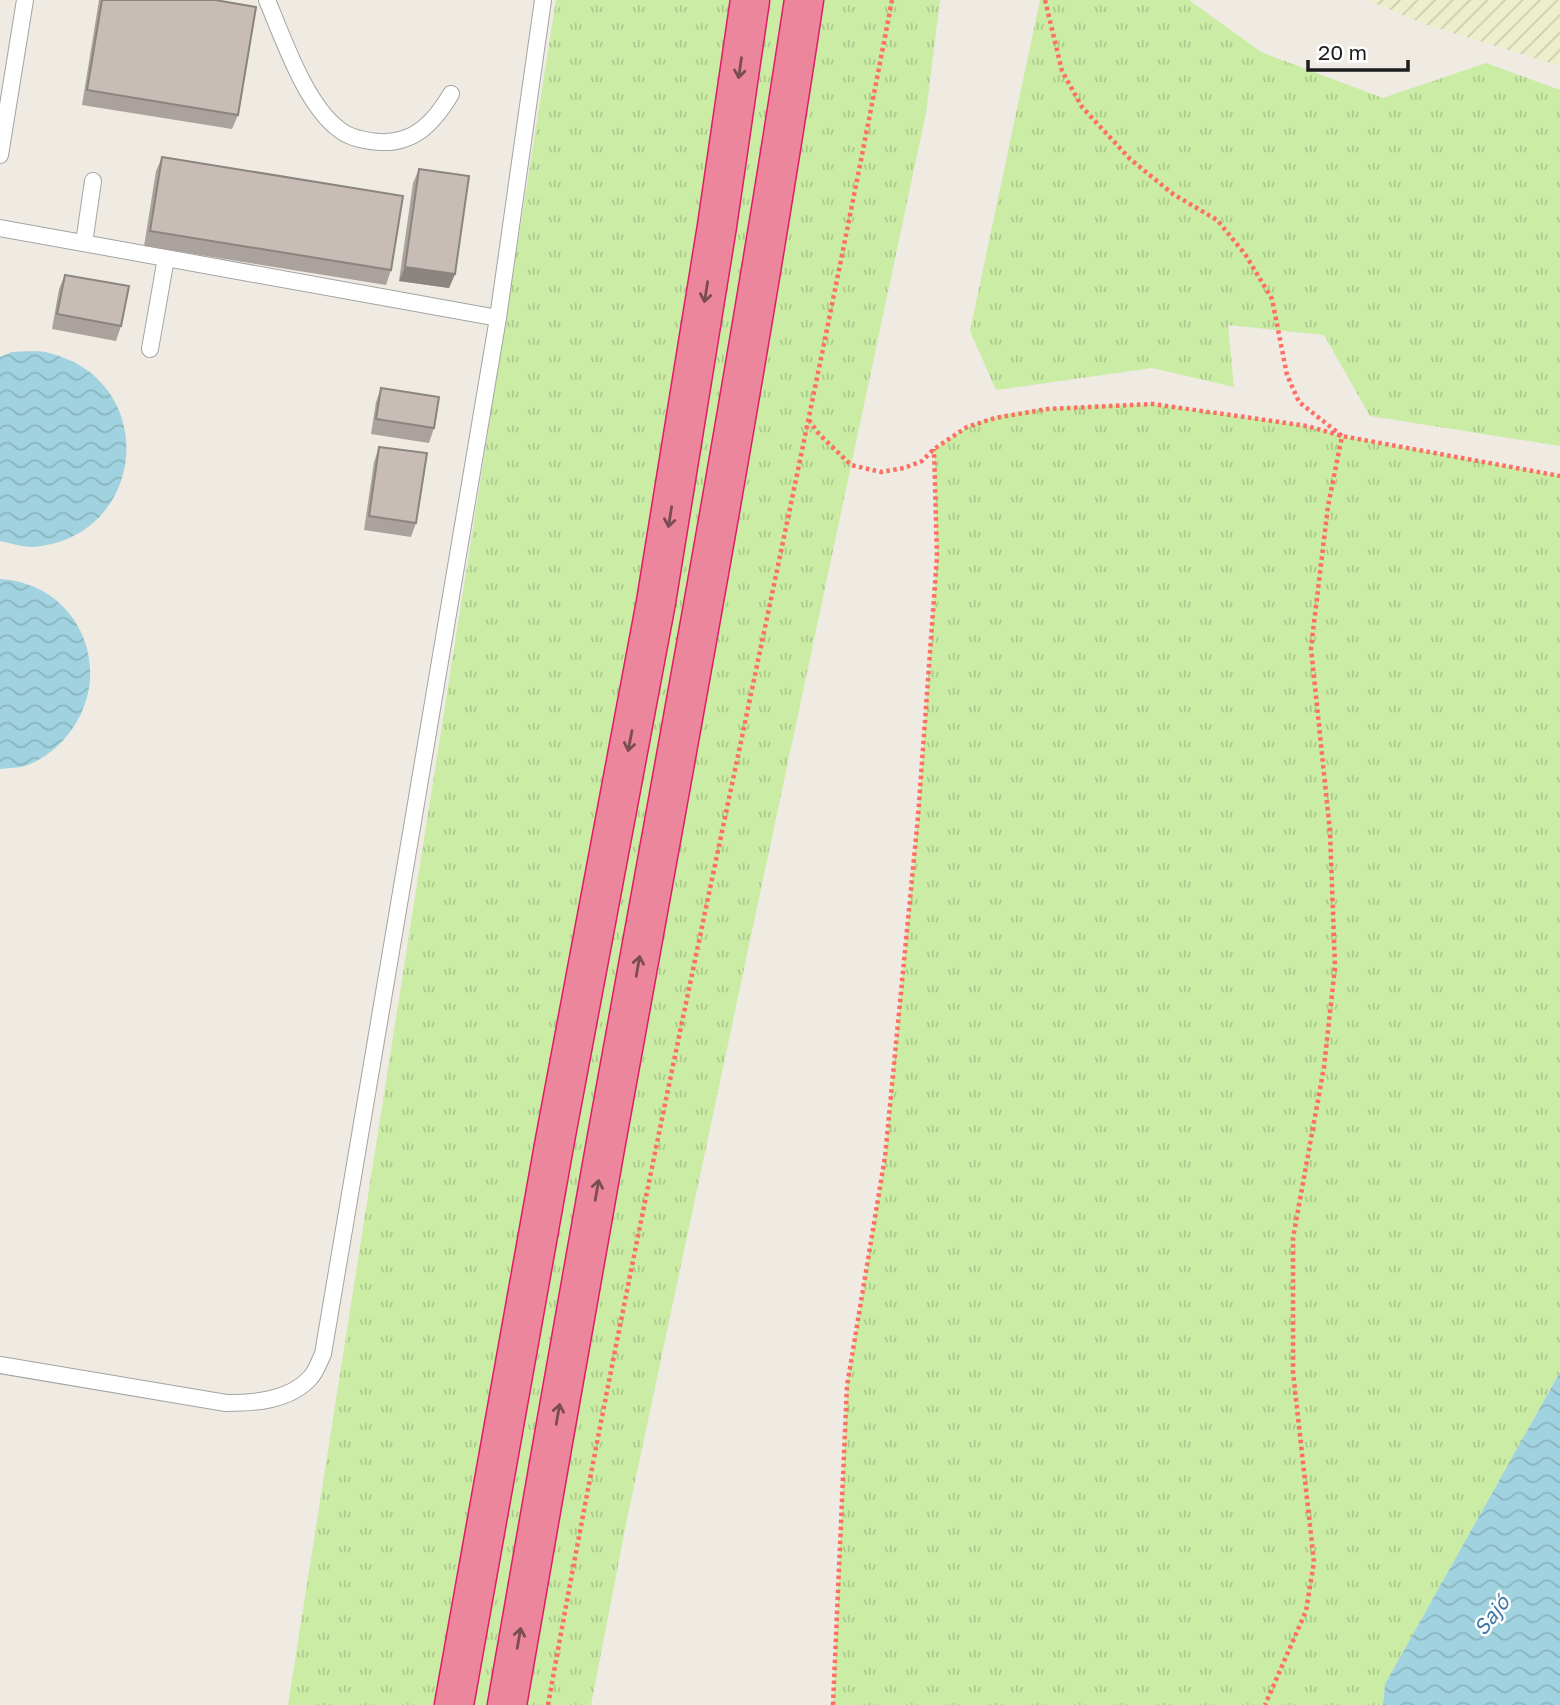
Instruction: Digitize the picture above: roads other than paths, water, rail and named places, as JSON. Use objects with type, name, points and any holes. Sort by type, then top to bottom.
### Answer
[{"type":"highway","points":[[454,1705],[555,1140],[656,602],[717,226],[750,0]]},
{"type":"highway","points":[[507,1705],[726,481],[769,232],[804,0]]},
{"type":"lane","points":[[0,155],[25,0]]},
{"type":"lane","points":[[267,0],[292,60],[323,114],[341,132],[365,141],[394,143],[421,132],[438,115],[451,94]]},
{"type":"lane","points":[[0,1365],[226,1403],[250,1403],[295,1391],[311,1377],[323,1354],[498,318],[543,0]]},
{"type":"lane","points":[[84,243],[93,181]]},
{"type":"lane","points":[[0,228],[498,318]]},
{"type":"lane","points":[[150,349],[166,258]]},
{"type":"water","points":[[12,352],[49,353],[85,369],[110,394],[124,425],[126,458],[118,489],[99,517],[70,538],[32,547],[0,541],[0,357]]},
{"type":"water","points":[[0,579],[29,585],[52,597],[71,615],[83,637],[90,662],[89,687],[81,713],[66,737],[34,762],[21,767],[0,769]]},
{"type":"water","name":"Sajó","points":[[1560,1372],[1560,1705],[1383,1705],[1385,1684]]}]
